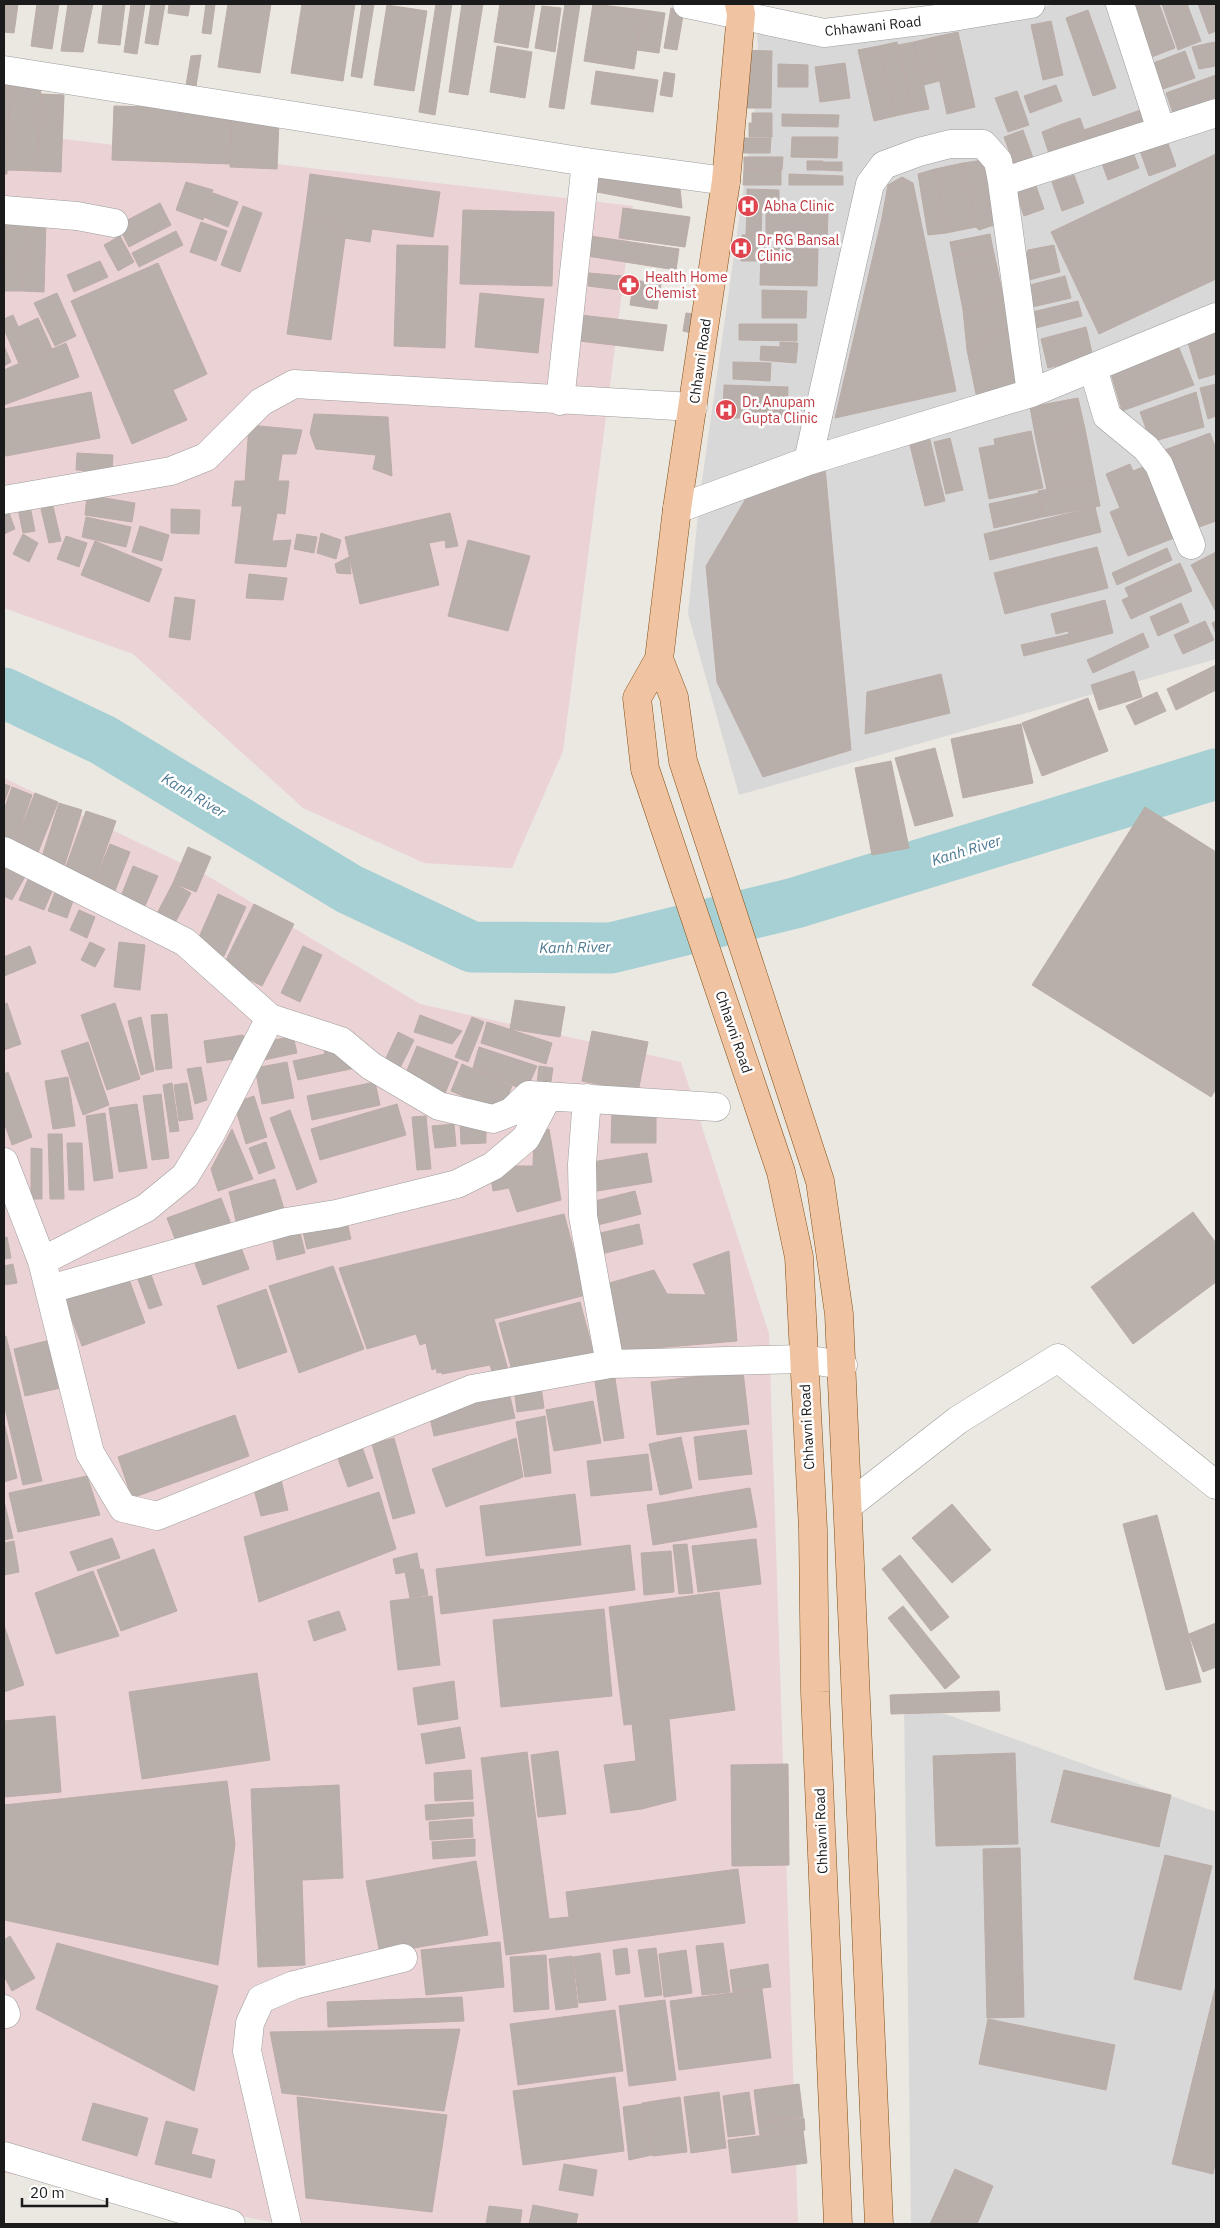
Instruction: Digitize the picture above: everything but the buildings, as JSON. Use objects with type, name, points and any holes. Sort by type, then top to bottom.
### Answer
[{"type":"main road","name":"Chhavni Road","points":[[740,9],[726,181],[677,509],[659,659],[638,698],[645,769],[781,1172],[799,1257],[813,1530],[815,1692],[838,2224]]},
{"type":"main road","name":"Chhavni Road","points":[[659,659],[674,697],[683,761],[820,1181],[839,1314],[843,1365],[879,2224]]},
{"type":"main road","points":[[769,1139],[803,1126]]},
{"type":"street","name":"Chhawani Road","points":[[687,4],[740,9],[824,33],[953,17],[1031,4]]},
{"type":"street","points":[[1120,4],[1161,130]]},
{"type":"street","points":[[4,70],[586,162],[726,181]]},
{"type":"street","points":[[1002,182],[1216,113]]},
{"type":"street","points":[[808,461],[870,184],[884,164],[919,152],[950,144],[983,144],[998,161],[1031,393]]},
{"type":"street","points":[[560,401],[586,162]]},
{"type":"street","points":[[4,210],[77,216],[114,223]]},
{"type":"street","points":[[677,509],[808,461],[1031,393],[1216,317]]},
{"type":"street","points":[[1093,368],[1108,416],[1146,448],[1158,465],[1191,545]]},
{"type":"street","points":[[4,500],[171,472],[206,457],[261,402],[294,384],[560,401],[693,407]]},
{"type":"street","points":[[4,851],[185,942],[270,1018],[341,1041],[372,1066],[439,1106],[493,1119],[511,1112],[529,1096],[716,1107]]},
{"type":"street","points":[[42,1260],[146,1208],[185,1176],[210,1135],[270,1018]]},
{"type":"street","points":[[50,1288],[286,1222],[336,1214],[457,1184],[493,1166],[526,1138],[548,1096]]},
{"type":"street","points":[[586,1098],[582,1164],[583,1216],[610,1364]]},
{"type":"street","points":[[4,1162],[42,1260],[90,1453],[123,1508],[157,1516],[472,1389],[610,1364],[804,1358],[843,1365]]},
{"type":"street","points":[[848,1505],[878,1484],[958,1420],[1058,1358],[1216,1485]]},
{"type":"street","points":[[287,2224],[247,2051],[250,2023],[262,2000],[294,1985],[403,1958]]},
{"type":"street","points":[[4,2156],[231,2224]]},
{"type":"shaded area","points":[[1055,4],[1216,4],[1216,659],[739,795],[688,614],[700,495],[759,79],[757,27],[983,24]]},
{"type":"shaded area","points":[[4,132],[633,206],[563,751],[512,868],[424,863],[303,808],[133,654],[4,608]]},
{"type":"shaded area","points":[[4,778],[206,875],[420,1004],[681,1062],[769,1334],[798,2224],[283,2224],[4,2173]]},
{"type":"shaded area","points":[[904,1699],[1216,1812],[1216,2224],[911,2224]]},
{"type":"waterway","name":"Kanh River","points":[[4,693],[103,740],[349,889],[472,947],[611,948],[795,903],[1216,774]]},
{"type":"place","name":"Abha Clinic","points":[[748,206]]},
{"type":"place","name":"Dr RG Bansal Clinic","points":[[741,248]]},
{"type":"place","name":"Health Home Chemist","points":[[629,285]]},
{"type":"place","name":"Dr. Anupam Gupta Clinic","points":[[726,410]]}]
